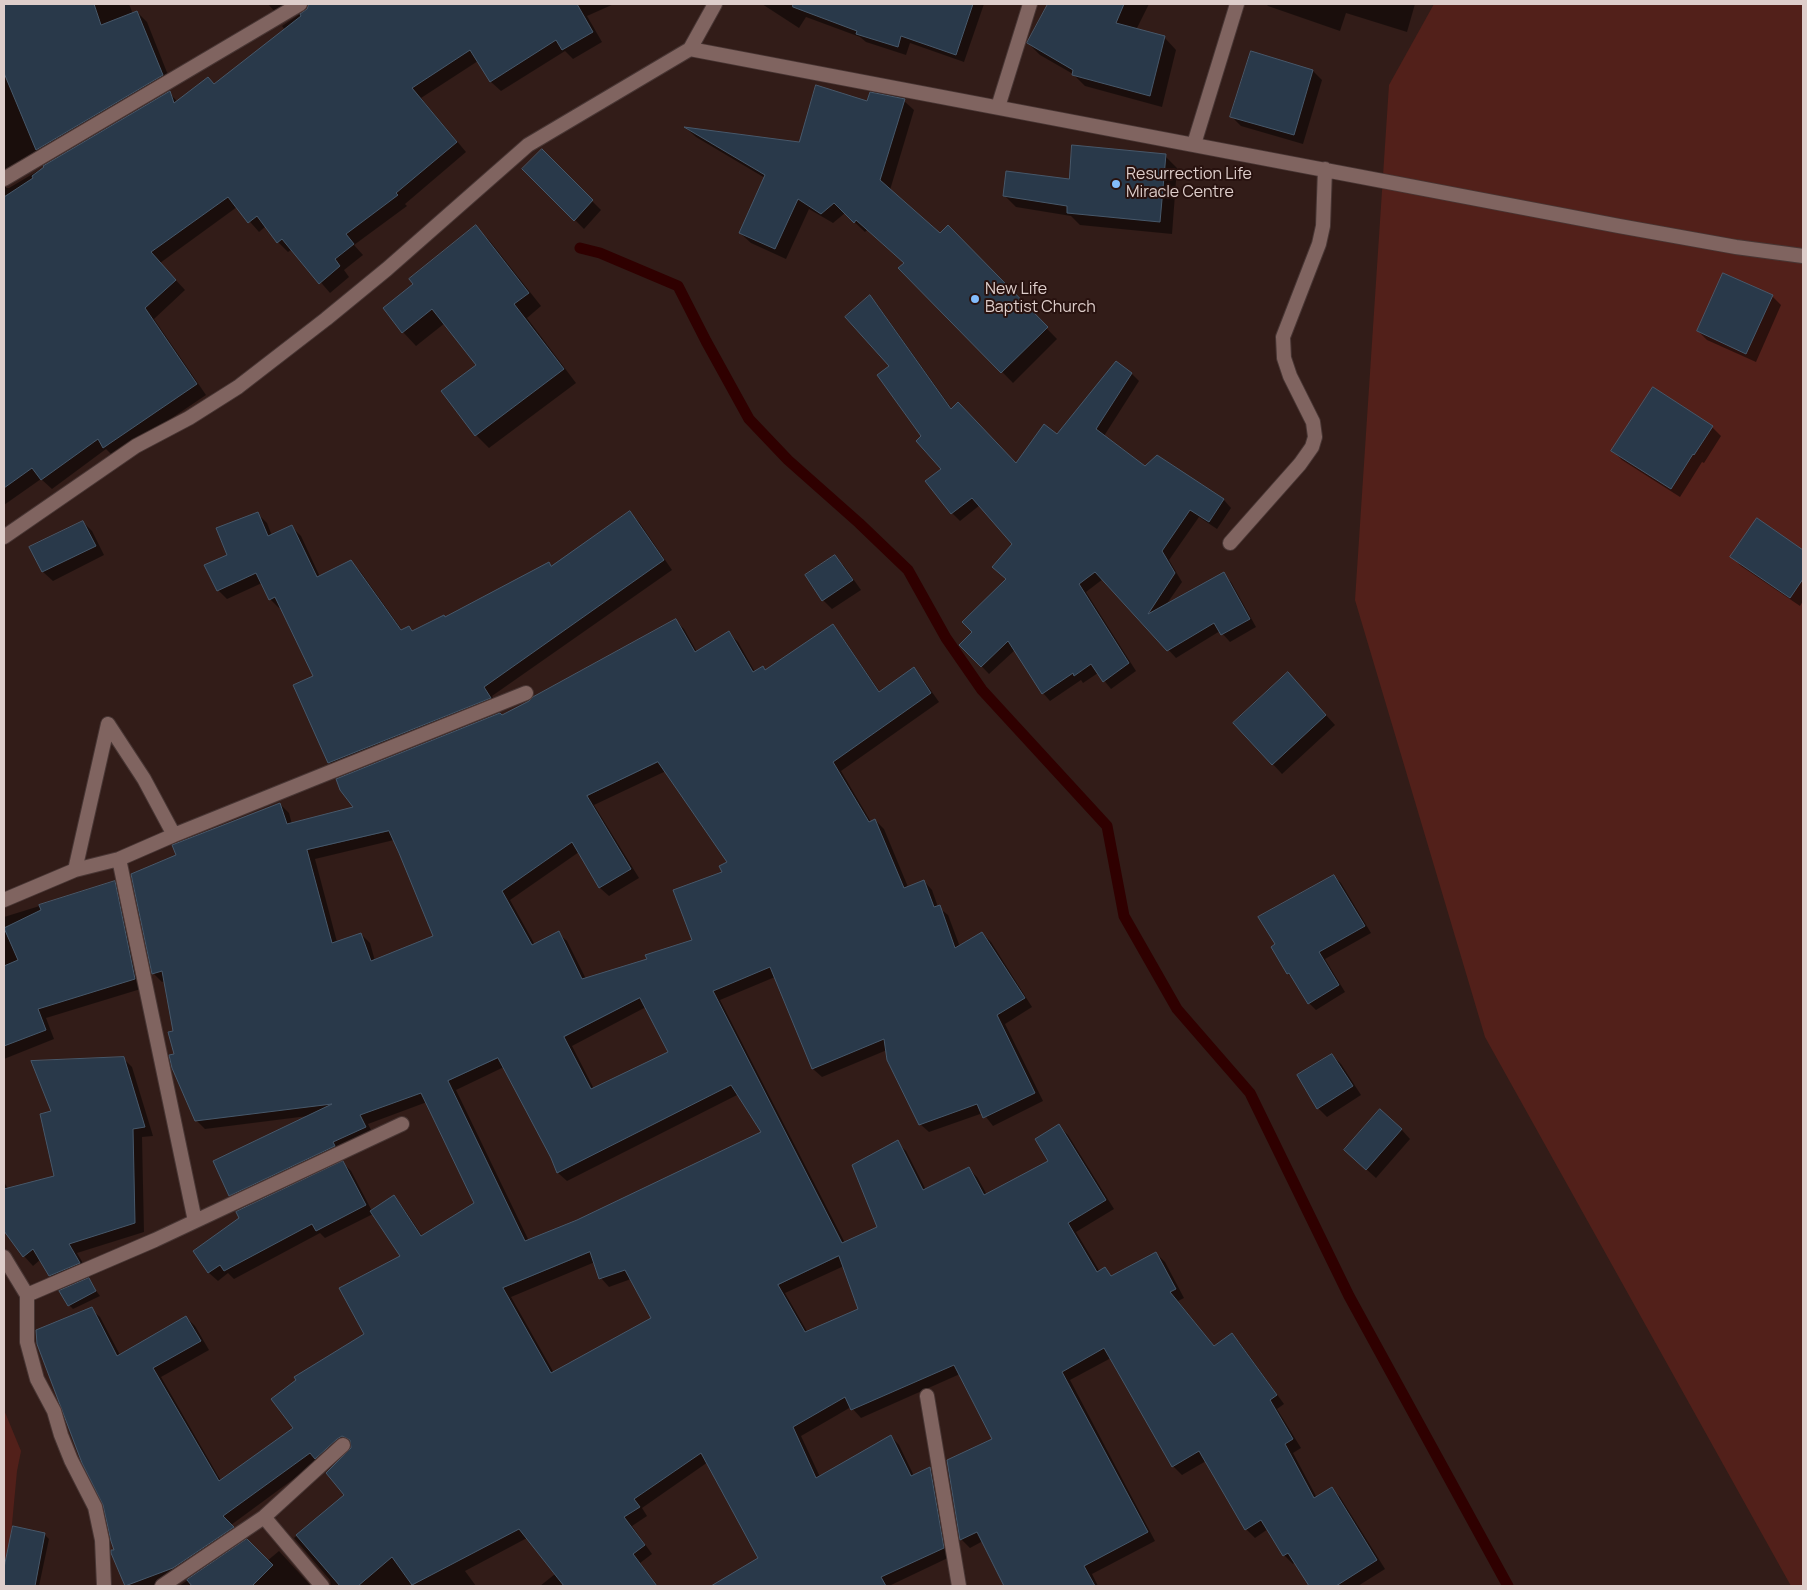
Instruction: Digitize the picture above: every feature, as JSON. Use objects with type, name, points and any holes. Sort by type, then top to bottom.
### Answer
[{"type":"street","points":[[4,178],[300,4]]},
{"type":"street","points":[[4,537],[136,446],[189,418],[238,387],[380,275],[528,145],[690,49],[716,4]]},
{"type":"street","points":[[998,107],[1030,4]]},
{"type":"street","points":[[1194,144],[1236,4]]},
{"type":"street","points":[[690,49],[1619,226],[1803,256]]},
{"type":"street","points":[[1230,543],[1300,464],[1312,447],[1315,437],[1313,422],[1290,376],[1284,358],[1284,337],[1319,244],[1323,226],[1325,169]]},
{"type":"street","points":[[4,900],[75,870],[120,859],[174,835],[526,693]]},
{"type":"street","points":[[75,870],[108,724],[144,779],[174,835]]},
{"type":"street","points":[[120,859],[194,1221]]},
{"type":"street","points":[[27,1295],[155,1240],[402,1124]]},
{"type":"street","points":[[4,1257],[27,1295],[27,1342],[37,1379],[54,1411],[71,1460],[95,1507],[102,1540],[104,1586]]},
{"type":"street","points":[[926,1396],[959,1586]]},
{"type":"street","points":[[162,1586],[264,1517],[344,1445]]},
{"type":"street","points":[[264,1517],[322,1586]]},
{"type":"shaded area","points":[[1434,4],[1803,4],[1803,1586],[1791,1586],[1485,1037],[1355,600],[1389,85]]},
{"type":"shaded area","points":[[4,1410],[21,1451],[17,1471],[10,1545],[4,1568]]},
{"type":"building","points":[[4,4],[94,4],[101,25],[137,11],[163,75],[36,150],[4,73]]},
{"type":"building","points":[[309,4],[577,4],[593,32],[562,50],[556,40],[490,82],[470,50],[412,88],[457,142],[396,193],[398,195],[346,234],[354,244],[335,259],[340,266],[319,284],[282,239],[277,243],[257,216],[248,223],[228,197],[151,252],[176,280],[145,308],[197,384],[103,448],[98,439],[41,480],[32,468],[4,488],[4,197],[33,178],[32,176],[43,166],[170,91],[174,103],[208,77],[214,84],[301,16],[300,14],[307,9]]},
{"type":"building","points":[[793,4],[973,4],[956,55],[901,36],[898,47],[856,34],[857,31],[793,7]]},
{"type":"building","points":[[1048,4],[1124,4],[1116,23],[1165,36],[1150,96],[1072,75],[1073,70],[1027,43]]},
{"type":"building","points":[[1251,51],[1313,70],[1294,135],[1230,117]]},
{"type":"building","points":[[816,85],[867,101],[870,92],[905,99],[880,180],[940,233],[948,225],[1048,327],[1001,373],[898,268],[904,263],[856,220],[854,223],[834,203],[821,214],[798,199],[775,249],[739,233],[765,175],[684,127],[799,142]]},
{"type":"building","name":"Resurrection Life Miracle Centre","points":[[1072,145],[1166,154],[1160,222],[1067,213],[1067,206],[1003,196],[1006,171],[1069,179]]},
{"type":"building","points":[[542,149],[593,200],[574,221],[522,169]]},
{"type":"building","points":[[476,225],[529,293],[514,304],[564,369],[475,436],[441,391],[476,365],[432,309],[402,333],[383,308],[413,284],[409,279]]},
{"type":"building","points":[[1723,273],[1773,295],[1746,354],[1697,331]]},
{"type":"building","points":[[870,295],[951,409],[958,402],[1016,463],[1044,424],[1057,434],[1116,361],[1132,373],[1096,429],[1145,466],[1157,455],[1224,499],[1209,522],[1190,510],[1162,551],[1175,573],[1148,614],[1224,572],[1250,619],[1221,635],[1214,623],[1167,651],[1095,572],[1079,584],[1129,663],[1103,682],[1091,664],[1074,676],[1073,673],[1042,694],[1008,641],[981,667],[959,645],[972,632],[962,622],[1006,579],[992,567],[1012,544],[972,498],[951,514],[925,481],[941,469],[916,441],[921,436],[877,375],[889,366],[845,317]]},
{"type":"building","points":[[1653,387],[1713,426],[1671,489],[1611,451]]},
{"type":"building","points":[[630,511],[664,560],[484,687],[491,698],[328,763],[293,685],[313,676],[275,597],[269,600],[256,573],[217,591],[204,565],[227,555],[216,528],[258,512],[268,536],[292,525],[317,577],[351,560],[401,630],[409,626],[412,631],[444,615],[445,617],[549,562],[551,566]]},
{"type":"building","points":[[1757,518],[1803,550],[1803,579],[1790,598],[1730,557]]},
{"type":"building","points":[[83,521],[96,546],[42,572],[29,547]]},
{"type":"building","points":[[835,555],[853,580],[822,601],[805,575]]},
{"type":"building","points":[[676,619],[695,652],[729,631],[753,672],[763,666],[765,670],[833,624],[879,692],[914,667],[931,693],[833,762],[869,822],[875,819],[904,888],[924,880],[934,907],[940,905],[955,948],[982,932],[1025,998],[997,1015],[1035,1093],[983,1118],[977,1104],[919,1125],[887,1060],[884,1039],[812,1069],[770,967],[713,991],[842,1243],[877,1227],[852,1165],[898,1140],[923,1190],[969,1167],[984,1195],[1048,1161],[1035,1139],[1059,1124],[1106,1200],[1068,1223],[1097,1272],[1105,1267],[1111,1276],[1156,1252],[1176,1289],[1170,1292],[1214,1346],[1232,1333],[1277,1395],[1270,1400],[1293,1439],[1285,1444],[1314,1498],[1332,1487],[1377,1560],[1336,1586],[1309,1586],[1288,1553],[1283,1556],[1261,1520],[1245,1530],[1199,1451],[1172,1467],[1104,1348],[1062,1372],[1148,1532],[1084,1566],[1095,1586],[1004,1586],[977,1532],[960,1540],[947,1460],[992,1439],[954,1365],[851,1410],[845,1397],[793,1427],[816,1478],[891,1435],[911,1476],[930,1467],[944,1548],[881,1577],[886,1586],[711,1586],[758,1558],[701,1453],[634,1499],[640,1507],[624,1517],[645,1545],[633,1554],[657,1586],[564,1586],[519,1529],[412,1585],[392,1557],[358,1586],[340,1586],[296,1535],[344,1495],[326,1473],[351,1448],[350,1440],[342,1436],[315,1459],[310,1453],[223,1516],[234,1527],[173,1568],[125,1586],[111,1553],[111,1550],[114,1550],[103,1505],[82,1463],[37,1344],[36,1330],[92,1307],[117,1356],[186,1316],[201,1341],[153,1368],[219,1481],[293,1428],[271,1399],[296,1380],[294,1377],[364,1334],[339,1288],[400,1256],[370,1211],[394,1195],[421,1236],[474,1203],[421,1093],[360,1115],[366,1127],[333,1142],[335,1146],[229,1196],[213,1161],[332,1104],[195,1121],[172,1068],[169,1055],[174,1054],[168,1032],[173,1031],[162,971],[152,974],[131,874],[176,855],[172,845],[280,803],[287,824],[353,807],[340,790],[336,779],[500,713],[502,715]],"holes":[[[658,762],[727,862],[719,866],[722,872],[673,890],[692,940],[645,955],[647,959],[582,979],[559,931],[532,945],[502,891],[572,842],[599,888],[631,869],[587,796]],[[389,831],[433,936],[371,961],[361,933],[332,943],[307,850]],[[640,998],[668,1052],[591,1089],[564,1037]],[[498,1058],[551,1158],[557,1173],[731,1085],[761,1132],[577,1220],[525,1241],[448,1081]],[[590,1252],[599,1279],[625,1270],[651,1318],[551,1373],[503,1288]],[[839,1256],[858,1309],[805,1332],[778,1285]]]},
{"type":"building","points":[[1288,672],[1326,715],[1272,765],[1233,723]]},
{"type":"building","points":[[1334,875],[1365,926],[1319,952],[1339,985],[1308,1004],[1271,947],[1275,944],[1258,917]]},
{"type":"building","points":[[115,881],[135,979],[38,1009],[46,1030],[4,1046],[4,966],[18,960],[4,928],[41,910],[39,905]]},
{"type":"building","points":[[1332,1054],[1353,1086],[1317,1109],[1297,1075]]},
{"type":"building","points":[[124,1057],[145,1127],[133,1129],[135,1223],[69,1244],[80,1263],[49,1276],[33,1249],[23,1257],[4,1231],[4,1189],[54,1176],[40,1114],[51,1111],[31,1061]]},
{"type":"building","points":[[1380,1109],[1402,1129],[1366,1170],[1344,1150]]},
{"type":"building","points":[[343,1161],[366,1205],[316,1231],[312,1224],[224,1271],[220,1265],[208,1273],[193,1251],[239,1218],[236,1212]]},
{"type":"building","points":[[89,1278],[96,1291],[68,1306],[59,1291]]},
{"type":"building","points":[[13,1526],[45,1533],[35,1586],[4,1586],[4,1568]]},
{"type":"building","points":[[247,1539],[273,1565],[252,1586],[192,1586],[187,1580]]},
{"type":"waterway","points":[[580,248],[600,253],[678,286],[749,419],[788,460],[859,523],[908,570],[946,638],[982,690],[1107,826],[1124,916],[1177,1009],[1250,1093],[1349,1296],[1508,1586]]},
{"type":"place","name":"Resurrection Life Miracle Centre","points":[[1116,184]]},
{"type":"place","name":"New Life Baptist Church","points":[[975,299]]}]
